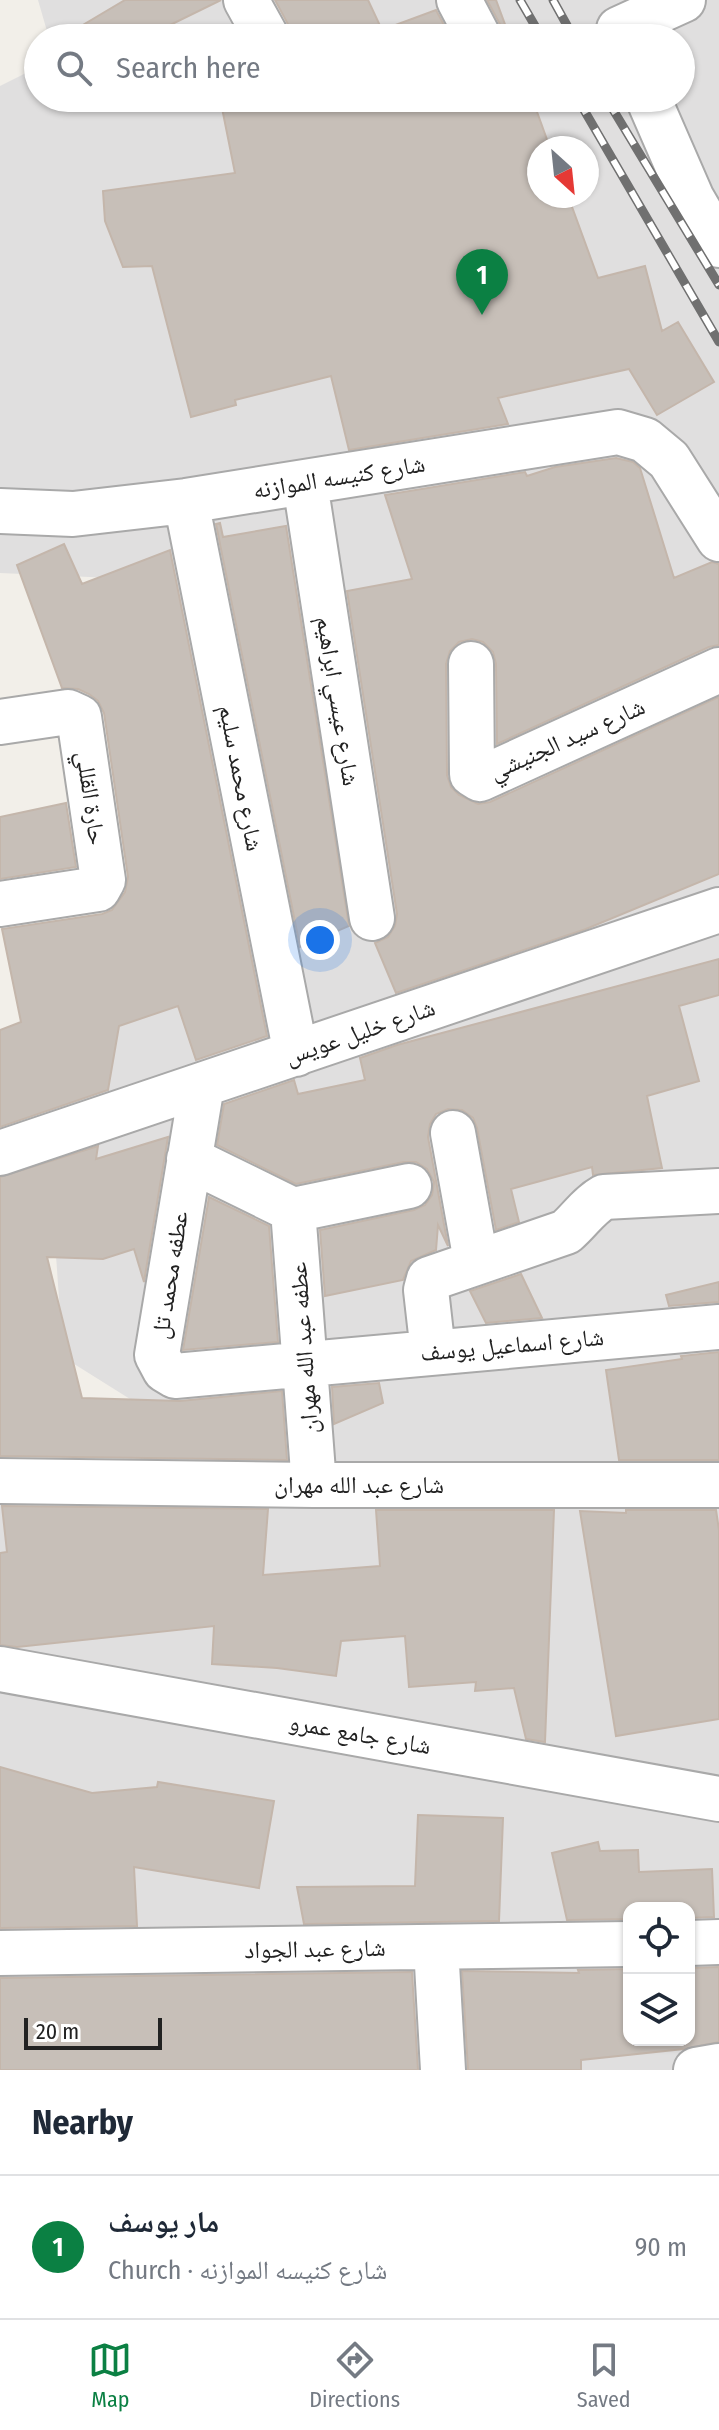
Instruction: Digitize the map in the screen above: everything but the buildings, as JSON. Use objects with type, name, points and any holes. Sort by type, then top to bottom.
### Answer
[{"type":"street","points":[[246,0],[259,24]]},
{"type":"street","points":[[459,0],[472,24]]},
{"type":"street","points":[[616,22],[683,0]]},
{"type":"street","points":[[657,112],[706,193],[719,245]]},
{"type":"street","name":"شارع كنيسه الموازنه","points":[[0,511],[73,514],[186,501],[618,432],[645,440],[669,460],[719,539]]},
{"type":"street","name":"شارع عيسي ابراهيم","points":[[305,483],[372,918]]},
{"type":"street","name":"شارع محمد سليم","points":[[186,501],[296,1054]]},
{"type":"street","name":"شارع سيد الجنيشي","points":[[471,664],[472,774],[480,779],[719,670]]},
{"type":"street","name":"حارة القللي","points":[[0,722],[68,712],[79,717],[103,880],[98,889],[0,904]]},
{"type":"street","name":"شارع خليل عويس","points":[[0,1153],[719,910]]},
{"type":"street","name":"عطفه محمد تل","points":[[202,1085],[157,1355],[165,1370],[175,1376],[305,1364]]},
{"type":"street","points":[[453,1133],[476,1261]]},
{"type":"street","points":[[189,1159],[293,1210],[409,1186]]},
{"type":"street","points":[[433,1352],[426,1290],[429,1279],[566,1232],[579,1222],[591,1204],[604,1197],[719,1191]]},
{"type":"street","name":"عطفه عبد الله مهران","points":[[293,1210],[314,1485]]},
{"type":"street","name":"شارع اسماعيل يوسف","points":[[305,1364],[719,1327]]},
{"type":"street","name":"شارع عبد الله مهران","points":[[0,1481],[719,1485]]},
{"type":"street","name":"شارع جامع عمرو","points":[[0,1669],[719,1799]]},
{"type":"street","points":[[695,1943],[719,1942]]},
{"type":"street","name":"شارع عبد الجواد","points":[[0,1953],[623,1944]]},
{"type":"street","points":[[436,1947],[443,2070]]},
{"type":"street","points":[[696,2070],[719,2066]]},
{"type":"shaded area","points":[[38,0],[719,0],[719,2070],[0,2070],[0,1482],[148,1500],[130,1399],[63,1357],[40,1022],[173,993],[134,579],[0,573],[0,86],[24,74],[24,112],[695,112],[695,24],[45,24]]},
{"type":"railway","points":[[520,0],[534,24]]},
{"type":"railway","points":[[553,0],[566,24]]},
{"type":"railway","points":[[585,112],[719,342]]},
{"type":"railway","points":[[614,112],[719,285]]},
{"type":"place","name":"مار يوسف","points":[[482,315]]}]
